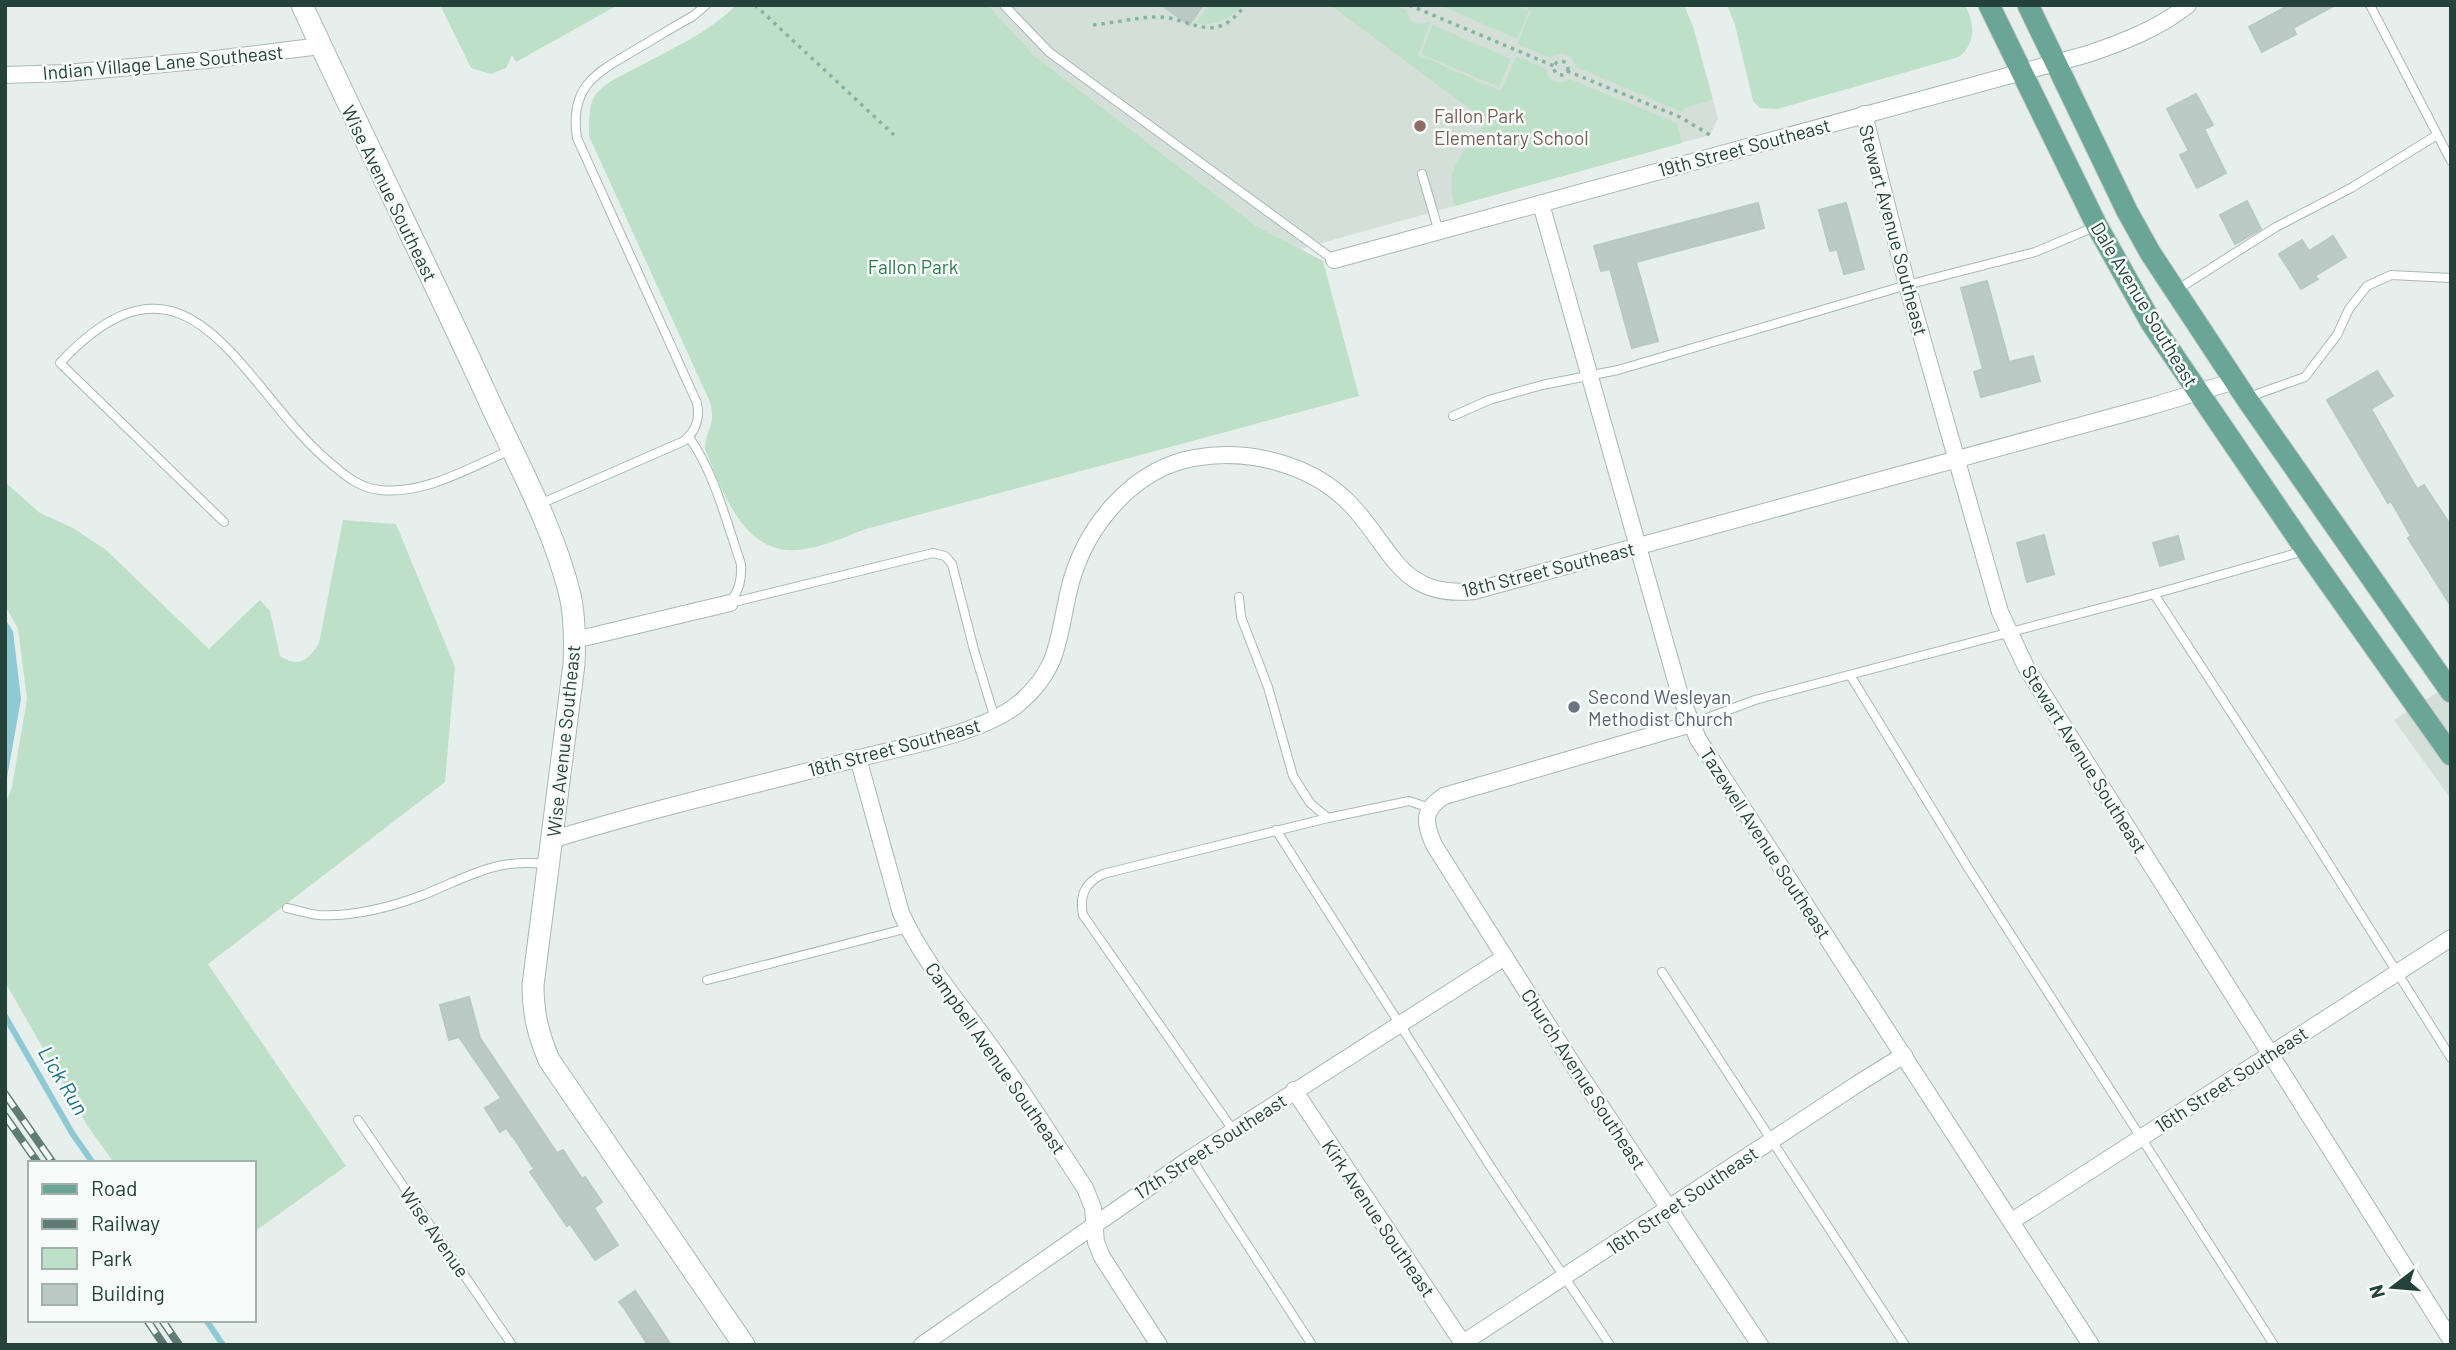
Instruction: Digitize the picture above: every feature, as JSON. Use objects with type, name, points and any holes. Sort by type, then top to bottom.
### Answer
[{"type":"main road","name":"Dale Avenue Southeast","points":[[1989,5],[2126,281],[2197,392],[2451,755]]},
{"type":"main road","name":"Dale Avenue Southeast","points":[[2028,5],[2127,211],[2174,292],[2451,692]]},
{"type":"street","name":"Wise Avenue Southeast","points":[[302,5],[537,505],[561,562],[570,598],[575,640],[574,664],[533,985],[533,1011],[538,1036],[549,1060],[744,1345]]},
{"type":"street","name":"19th Street Southeast","points":[[1334,260],[2056,63],[2133,38],[2176,15],[2188,5]]},
{"type":"street","name":"Indian Village Lane Southeast","points":[[5,75],[66,73],[194,62],[321,46]]},
{"type":"street","name":"Stewart Avenue Southeast","points":[[1864,114],[1907,285],[2008,632],[2026,667],[2451,1340]]},
{"type":"street","name":"Tazewell Avenue Southeast","points":[[1541,204],[1680,695],[1691,724],[2091,1345]]},
{"type":"street","name":"18th Street Southeast","points":[[551,840],[940,738],[995,719],[1015,707],[1034,690],[1046,674],[1057,651],[1072,581],[1085,548],[1116,501],[1136,484],[1164,467],[1191,459],[1243,455],[1300,470],[1326,484],[1350,503],[1371,528],[1392,561],[1408,575],[1437,590],[1475,591],[2197,392],[2240,389]]},
{"type":"street","points":[[575,640],[730,603]]},
{"type":"street","points":[[1430,808],[1444,796],[1691,724]]},
{"type":"street","name":"Campbell Avenue Southeast","points":[[858,758],[901,913],[908,928],[919,949],[998,1057],[1085,1188],[1093,1208],[1096,1242],[1102,1257],[1159,1345]]},
{"type":"street","name":"Church Avenue Southeast","points":[[1430,808],[1426,827],[1434,845],[1760,1345]]},
{"type":"street","name":"16th Street Southeast","points":[[2011,1221],[2451,938]]},
{"type":"street","name":"17th Street Southeast","points":[[925,1344],[1191,1158],[1505,957]]},
{"type":"street","name":"16th Street Southeast","points":[[1462,1344],[1904,1055]]},
{"type":"street","name":"Kirk Avenue Southeast","points":[[1294,1090],[1462,1344]]},
{"type":"lane","points":[[537,505],[684,441],[697,426],[697,403],[577,138],[574,121],[582,91],[599,71],[706,5]]},
{"type":"lane","points":[[1004,5],[1049,52],[1334,260]]},
{"type":"lane","points":[[2370,5],[2451,161]]},
{"type":"lane","points":[[2174,292],[2276,227],[2351,188],[2437,135]]},
{"type":"lane","points":[[1422,174],[1438,232]]},
{"type":"lane","points":[[1453,415],[1489,400],[1542,385],[1618,370],[1907,285],[2035,252],[2097,226]]},
{"type":"lane","points":[[2240,389],[2305,377],[2337,335],[2349,309],[2367,286],[2391,275],[2451,278]]},
{"type":"lane","points":[[224,522],[60,363],[82,339],[105,322],[132,312],[158,309],[183,314],[208,328],[229,348],[317,453],[354,483],[378,490],[415,489],[511,450]]},
{"type":"lane","points":[[689,437],[700,452],[715,487],[741,564],[742,576],[730,603]]},
{"type":"lane","points":[[1691,724],[1755,700],[2154,594],[2306,550]]},
{"type":"lane","points":[[730,603],[933,553],[945,556],[952,564],[995,719]]},
{"type":"lane","points":[[2154,594],[2451,1058]]},
{"type":"lane","points":[[1239,597],[1247,637],[1268,687],[1293,776],[1310,803],[1328,818]]},
{"type":"lane","points":[[1850,675],[1963,860],[2274,1345]]},
{"type":"lane","points":[[1233,1130],[1083,915],[1081,903],[1084,889],[1092,880],[1103,874],[1276,830],[1409,801],[1430,808]]},
{"type":"lane","points":[[1276,830],[1490,1166],[1610,1345]]},
{"type":"lane","points":[[287,908],[315,915],[339,915],[421,896],[499,864],[549,864]]},
{"type":"lane","points":[[707,980],[908,928]]},
{"type":"lane","points":[[1661,971],[1905,1345]]},
{"type":"lane","name":"Wise Avenue","points":[[358,1120],[512,1345]]},
{"type":"lane","points":[[1191,1158],[1312,1345]]},
{"type":"path","points":[[755,5],[894,135]]},
{"type":"path","points":[[1093,25],[1156,17],[1190,26],[1215,27],[1235,18],[1245,5]]},
{"type":"path","points":[[1409,5],[1554,66],[1558,75],[1567,71]]},
{"type":"path","points":[[1554,66],[1560,61],[1564,62],[1567,71],[1680,117],[1710,135]]},
{"type":"shaded area","name":"Fallon Park Elementary School","points":[[988,5],[1684,5],[1693,27],[1718,118],[1710,135],[1300,249],[1255,225],[1035,56]]},
{"type":"shaded area","points":[[2451,684],[2451,799],[2394,720]]},
{"type":"green space","points":[[440,5],[618,5],[516,62],[512,55],[506,68],[491,74],[471,68]]},
{"type":"green space","name":"Fallon Park","points":[[736,5],[988,5],[1035,56],[1255,225],[1323,261],[1359,396],[866,529],[815,547],[779,549],[763,542],[737,517],[719,483],[705,449],[712,417],[710,402],[589,136],[591,108],[594,97],[601,89],[616,78],[702,32]]},
{"type":"green space","points":[[1210,5],[1242,5],[1221,21],[1196,23]]},
{"type":"green space","points":[[1330,5],[1394,5],[1407,11],[1413,22],[1423,24],[1431,21],[1418,55],[1501,91],[1516,56],[1545,68],[1554,81],[1570,79],[1677,123],[1682,143],[1455,206],[1452,192],[1454,169],[1464,150],[1486,121]]},
{"type":"green space","points":[[1440,5],[1516,5],[1529,11],[1517,39]]},
{"type":"green space","points":[[1520,5],[1684,5],[1693,27],[1713,100],[1685,108],[1682,112],[1576,67],[1566,54],[1551,58],[1517,44],[1531,11]]},
{"type":"green space","points":[[1727,5],[1965,5],[1971,19],[1972,33],[1969,46],[1959,57],[1777,109],[1760,108],[1753,101],[1735,25]]},
{"type":"green space","points":[[1433,25],[1511,59],[1499,87],[1421,54]]},
{"type":"green space","points":[[5,482],[40,513],[73,528],[106,550],[209,649],[260,600],[270,611],[280,656],[292,662],[307,658],[319,643],[343,520],[396,524],[455,667],[445,782],[208,964],[346,1166],[256,1231],[256,1161],[113,1161],[87,1125],[5,982],[5,805],[12,787],[27,699],[18,629],[5,605]]},
{"type":"water","points":[[5,619],[13,631],[21,699],[5,789]]},
{"type":"building","points":[[1162,5],[1203,5],[1189,25]]},
{"type":"building","points":[[2289,5],[2335,5],[2293,28],[2296,34],[2262,52],[2249,27]]},
{"type":"building","points":[[2196,94],[2213,125],[2204,129],[2226,173],[2197,188],[2180,155],[2189,151],[2167,109]]},
{"type":"building","points":[[2247,201],[2261,229],[2235,244],[2220,215]]},
{"type":"building","points":[[1758,203],[1764,228],[1636,262],[1658,341],[1632,348],[1610,269],[1601,271],[1594,246]]},
{"type":"building","points":[[1846,203],[1864,269],[1844,274],[1837,249],[1830,251],[1819,210]]},
{"type":"building","points":[[2333,236],[2346,257],[2315,276],[2318,279],[2301,289],[2279,254],[2302,240],[2309,251]]},
{"type":"building","points":[[1987,281],[2009,362],[2033,356],[2040,381],[1981,397],[1974,372],[1983,369],[1961,288]]},
{"type":"building","points":[[2377,371],[2393,396],[2371,409],[2417,489],[2424,485],[2451,526],[2451,606],[2408,538],[2411,536],[2391,501],[2388,503],[2327,400]]},
{"type":"building","points":[[2044,535],[2054,574],[2027,582],[2017,543]]},
{"type":"building","points":[[2178,536],[2184,559],[2160,566],[2153,543]]},
{"type":"building","points":[[469,997],[480,1038],[557,1153],[563,1150],[582,1179],[585,1177],[602,1202],[594,1208],[618,1245],[595,1260],[570,1224],[567,1226],[530,1172],[534,1169],[516,1141],[506,1128],[500,1132],[485,1108],[501,1098],[459,1037],[449,1040],[440,1005]]},
{"type":"building","points":[[635,1291],[671,1345],[648,1345],[619,1302]]},
{"type":"waterway","name":"Lick Run","points":[[5,1016],[72,1133],[92,1161]]},
{"type":"waterway","name":"Lick Run","points":[[207,1322],[223,1345]]},
{"type":"railway","points":[[5,1094],[52,1161]]},
{"type":"railway","points":[[5,1116],[37,1161]]},
{"type":"railway","points":[[148,1322],[164,1345]]},
{"type":"railway","points":[[163,1322],[179,1345]]},
{"type":"place","name":"Fallon Park Elementary School","points":[[1420,126]]},
{"type":"place","name":"Second Wesleyan Methodist Church","points":[[1574,707]]}]
